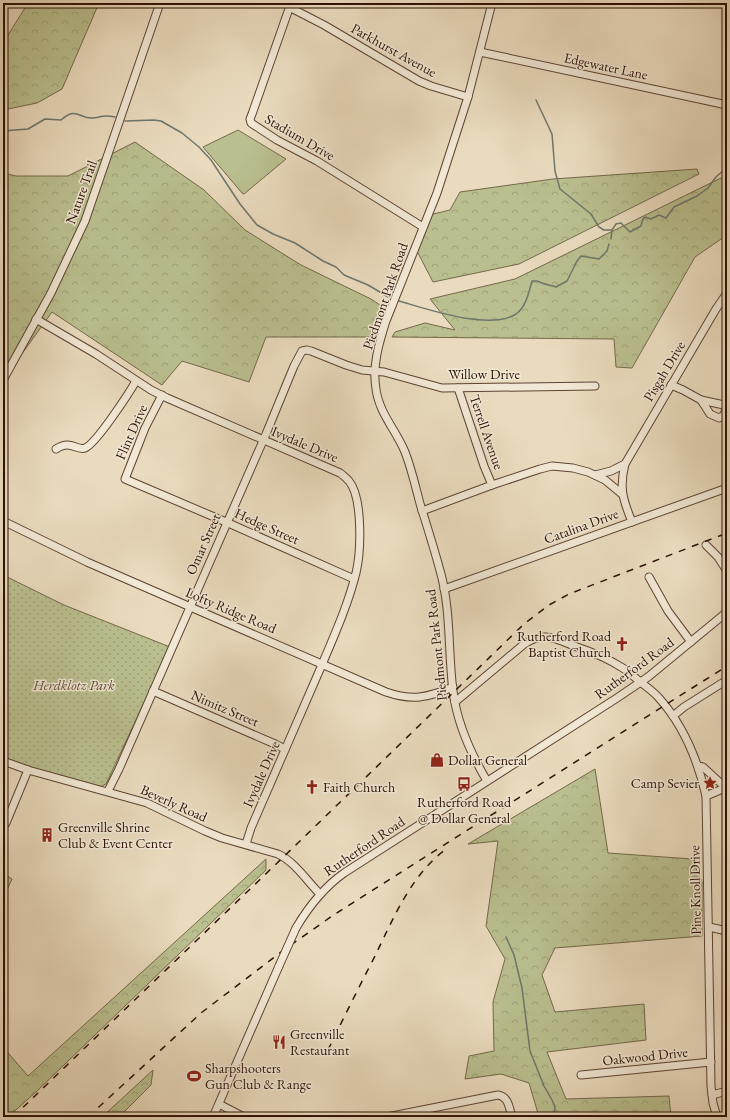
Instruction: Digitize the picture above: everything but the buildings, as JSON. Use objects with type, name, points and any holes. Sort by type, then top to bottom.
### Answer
[{"type":"street","name":"Nature Trail","points":[[3,380],[61,272],[85,221],[160,3]]},
{"type":"street","name":"Piedmont Park Road","points":[[487,781],[464,734],[458,718],[453,687],[448,609],[444,589],[404,451],[379,403],[375,372],[380,341],[437,193],[468,97],[492,3]]},
{"type":"street","name":"Parkhurst Avenue","points":[[290,5],[419,82],[468,97]]},
{"type":"street","name":"Stadium Drive","points":[[290,5],[250,119],[251,123],[277,140],[317,161],[423,227]]},
{"type":"street","name":"Edgewater Lane","points":[[480,52],[727,105]]},
{"type":"street","name":"Pisgah Drive","points":[[632,522],[622,494],[622,474],[625,464],[716,309],[727,293]]},
{"type":"street","name":"Ivydale Drive","points":[[36,319],[96,354],[136,381],[162,395],[340,473],[350,481],[359,512],[359,548],[357,569],[322,664],[251,828],[246,844]]},
{"type":"street","name":"Willow Drive","points":[[302,351],[311,351],[346,365],[375,372],[384,372],[442,388],[595,386]]},
{"type":"street","name":"Omar Street","points":[[108,791],[263,440],[294,366],[302,351]]},
{"type":"street","points":[[56,449],[68,444],[83,448],[88,446],[103,430],[136,381]]},
{"type":"street","points":[[671,385],[700,400]]},
{"type":"street","name":"Terrell Avenue","points":[[458,388],[484,466],[492,485]]},
{"type":"street","name":"Flint Drive","points":[[126,479],[127,472],[145,428],[162,395]]},
{"type":"street","points":[[595,475],[611,471],[625,464]]},
{"type":"street","points":[[422,511],[492,485],[552,466],[573,468],[595,475],[622,494]]},
{"type":"street","name":"Hedge Street","points":[[126,479],[354,579]]},
{"type":"street","name":"Catalina Drive","points":[[444,589],[727,488]]},
{"type":"street","name":"Lofty Ridge Road","points":[[3,521],[87,562],[386,692],[411,698],[427,697],[441,693],[453,687]]},
{"type":"street","points":[[706,545],[718,557],[727,571]]},
{"type":"street","points":[[648,577],[668,610],[692,642]]},
{"type":"street","name":"Rutherford Road","points":[[213,1117],[296,928],[308,908],[329,885],[344,873],[640,682],[692,642],[727,612]]},
{"type":"street","name":"Pine Knoll Drive","points":[[455,702],[523,645],[532,639],[542,636],[551,637],[609,660],[623,668],[658,696],[673,716],[688,742],[698,766],[706,796],[712,1095],[717,1117]]},
{"type":"street","points":[[673,716],[684,707],[727,680]]},
{"type":"street","name":"Nimitz Street","points":[[153,691],[285,749]]},
{"type":"street","name":"Beverly Road","points":[[3,761],[28,770],[147,803],[205,831],[270,850],[284,857],[320,894]]},
{"type":"street","points":[[698,766],[703,767],[726,789],[706,796]]},
{"type":"street","points":[[3,827],[28,770]]},
{"type":"street","points":[[709,927],[727,931]]},
{"type":"street","name":"Oakwood Drive","points":[[581,1075],[711,1062]]},
{"type":"street","points":[[712,1095],[727,1091]]},
{"type":"street","points":[[387,1117],[498,1095],[503,1096],[507,1100],[512,1117]]},
{"type":"street","points":[[219,1104],[244,1117]]},
{"type":"green space","points":[[28,3],[99,3],[62,89],[37,103],[3,110],[3,43]]},
{"type":"green space","points":[[238,130],[286,159],[244,194],[203,147]]},
{"type":"green space","points":[[135,142],[204,190],[245,230],[301,265],[371,299],[383,307],[372,337],[266,337],[249,382],[182,361],[162,385],[52,312],[3,380],[3,173],[16,176],[68,176]]},
{"type":"green space","points":[[697,169],[699,174],[519,264],[433,282],[417,251],[429,215],[450,210],[460,192],[553,179]]},
{"type":"green space","points":[[727,175],[727,235],[695,257],[632,368],[616,367],[614,339],[392,337],[395,332],[425,323],[455,330],[430,299],[515,279]]},
{"type":"green space","name":"Herdklotz Park","points":[[3,575],[64,605],[170,647],[106,784],[100,787],[42,771],[3,757]]},
{"type":"green space","points":[[595,769],[608,853],[692,859],[702,882],[702,936],[555,948],[542,975],[555,1012],[644,1004],[646,1040],[547,1052],[566,1099],[669,1096],[671,1117],[539,1117],[529,1083],[501,1074],[465,1079],[469,1056],[494,1051],[493,1002],[505,959],[486,926],[498,841],[468,844]]},
{"type":"green space","points":[[266,859],[266,870],[37,1091],[8,1117],[3,1117],[3,1047],[28,1076]]},
{"type":"green space","points":[[3,873],[12,879],[3,899]]},
{"type":"green space","points":[[153,1070],[151,1085],[119,1117],[102,1117]]},
{"type":"waterway","points":[[536,100],[552,134],[555,171],[560,189],[591,214],[599,227],[604,230],[612,230]]},
{"type":"waterway","points":[[3,131],[28,129],[45,119],[61,120],[74,113],[88,118],[105,116],[115,117]]},
{"type":"waterway","points":[[125,121],[161,121],[182,133],[199,147],[211,160],[240,204],[257,225],[273,234],[295,243],[323,261],[336,267],[344,275],[368,285],[390,298]]},
{"type":"waterway","points":[[611,239],[612,230],[616,224],[621,223],[630,232],[641,226],[645,217],[651,219],[659,215],[666,218],[674,207],[697,196],[708,188],[716,177],[725,169],[727,170]]},
{"type":"waterway","points":[[399,301],[458,317],[491,320],[505,319],[516,314],[522,307],[527,299],[532,281],[537,281],[556,287],[567,281],[581,256],[599,259],[607,251],[609,244]]},
{"type":"waterway","points":[[506,937],[514,955],[522,988],[530,1051],[544,1086],[555,1107],[554,1117]]},
{"type":"railway","points":[[13,1117],[524,624],[549,605],[569,594],[727,533]]},
{"type":"railway","points":[[88,1117],[201,1013],[285,949],[335,914],[727,666]]},
{"type":"railway","points":[[328,1050],[404,898],[422,872],[445,850]]},
{"type":"place","name":"Rutherford Road Baptist Church","points":[[622,644]]},
{"type":"place","name":"Dollar General","points":[[437,760]]},
{"type":"place","name":"Camp Sevier","points":[[710,783]]},
{"type":"place","name":"Rutherford Road @ Dollar General","points":[[464,784]]},
{"type":"place","name":"Faith Church","points":[[312,787]]},
{"type":"place","name":"Greenville Shrine Club & Event Center","points":[[47,835]]},
{"type":"place","name":"Greenville Restaurant","points":[[279,1042]]},
{"type":"place","name":"Sharpshooters Gun Club & Range","points":[[194,1076]]}]
